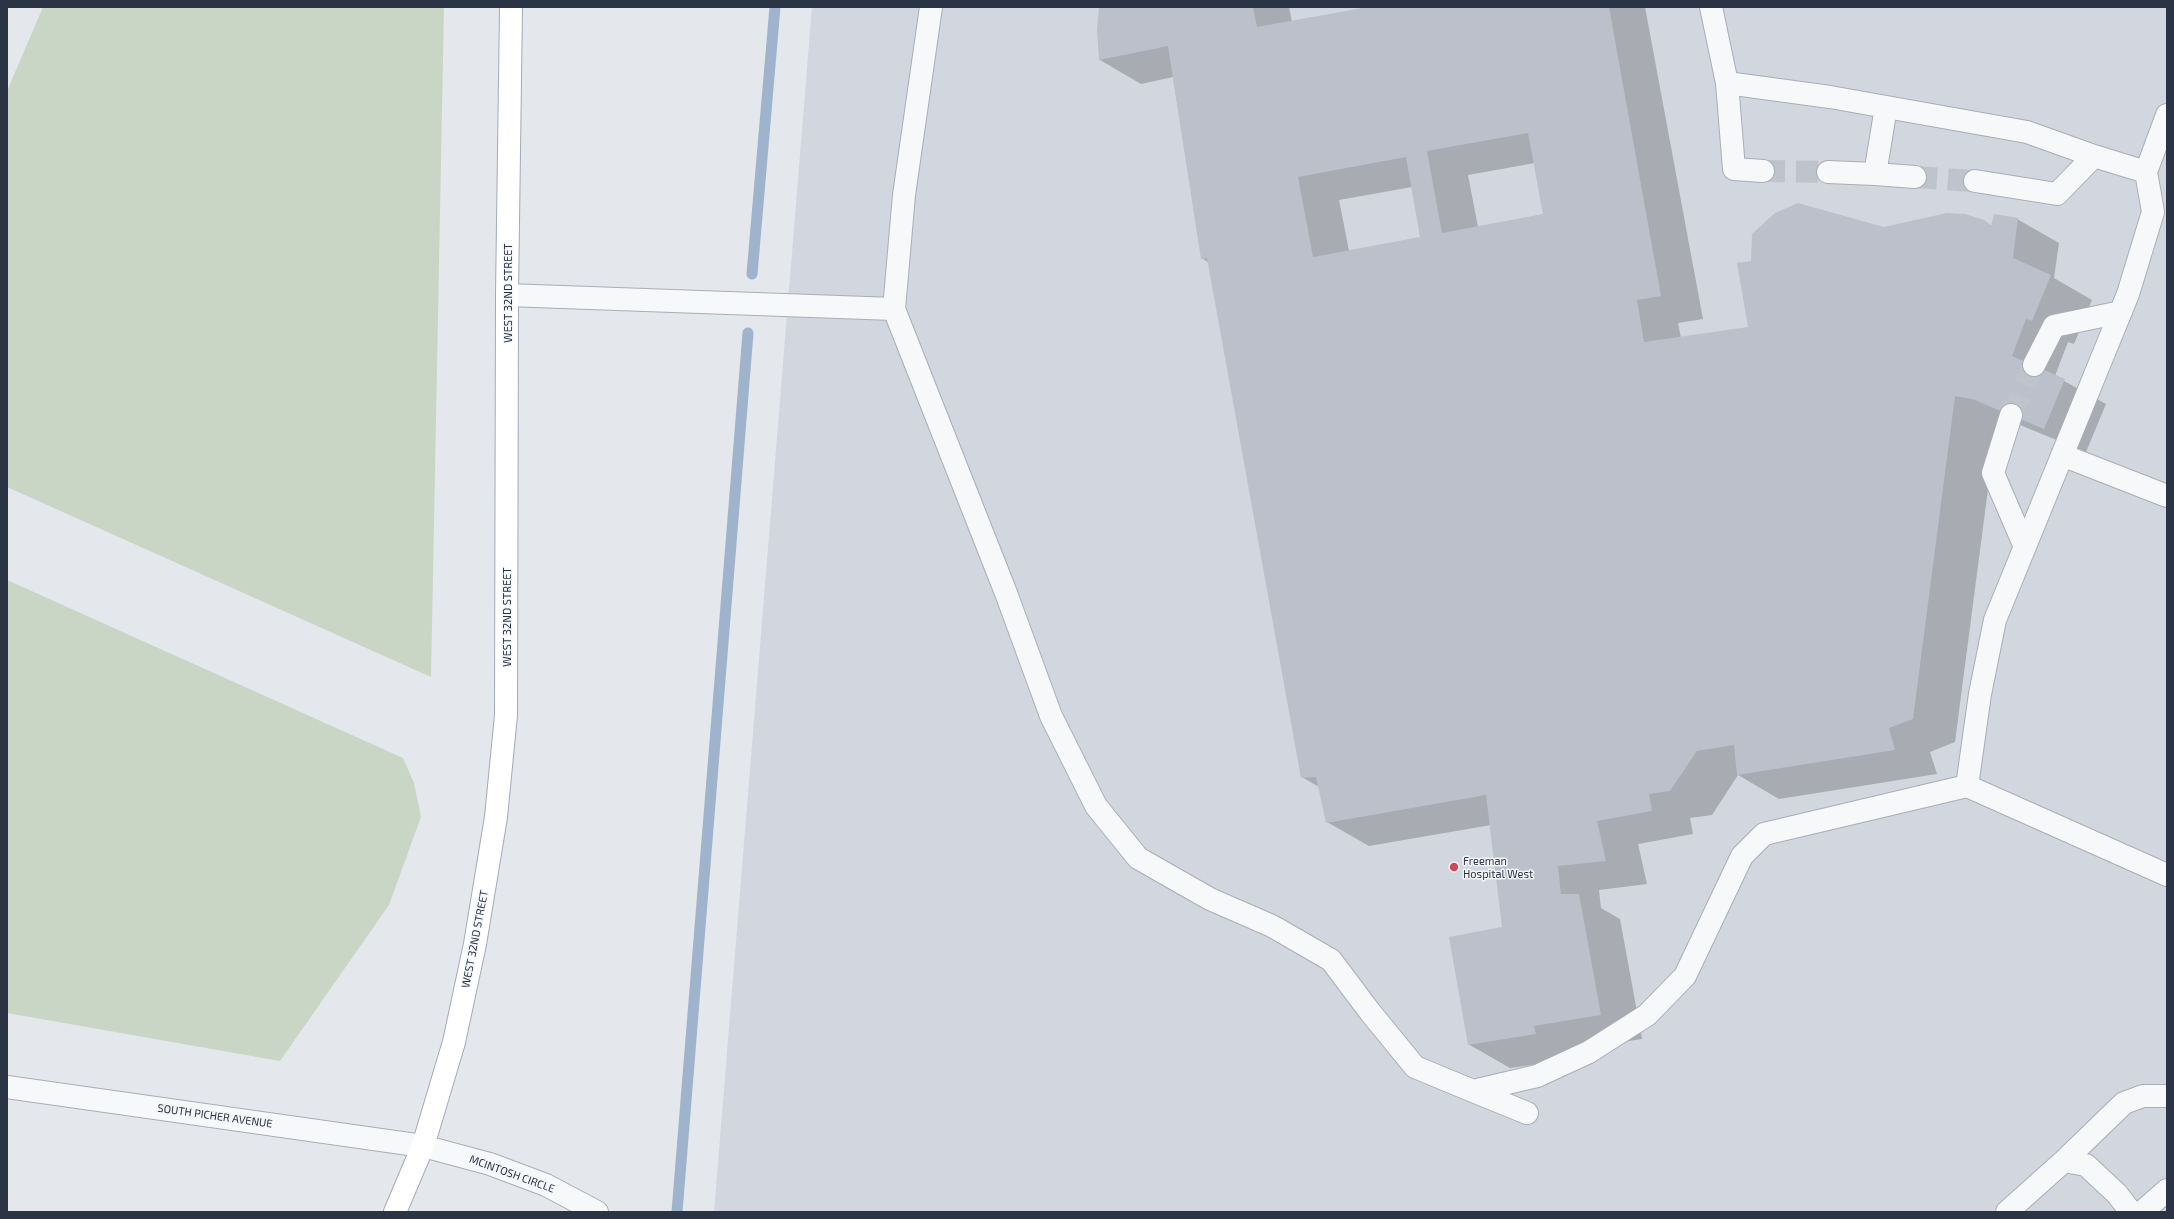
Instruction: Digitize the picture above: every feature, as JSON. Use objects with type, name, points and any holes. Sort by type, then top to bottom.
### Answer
[{"type":"main road","name":"WEST 32ND STREET","points":[[395,1212],[423,1146],[456,1035],[476,944],[497,809],[506,715],[507,295],[511,7]]},
{"type":"street","points":[[931,7],[904,195],[894,309],[1006,593],[1051,716],[1096,806],[1138,858],[1210,899],[1272,926],[1331,960],[1370,1012],[1415,1067],[1527,1113]]},
{"type":"street","points":[[1711,7],[1727,83],[1734,169],[1763,171]]},
{"type":"street","points":[[1727,83],[1830,97],[2027,132],[2094,156],[2146,172]]},
{"type":"street","points":[[1875,174],[1886,107]]},
{"type":"street","points":[[1967,786],[1983,673],[1994,620],[2121,312],[2142,251],[2153,212],[2146,172],[2167,115]]},
{"type":"street","points":[[1975,181],[2057,194],[2094,156]]},
{"type":"street","points":[[1828,172],[1915,177]]},
{"type":"street","points":[[507,295],[894,309]]},
{"type":"street","points":[[2034,365],[2054,326],[2121,312]]},
{"type":"street","points":[[2011,415],[1993,473],[2025,547]]},
{"type":"street","points":[[2062,455],[2167,496]]},
{"type":"street","points":[[1473,1091],[1537,1076],[1589,1052],[1647,1015],[1685,976],[1742,856],[1764,834],[1967,786],[2167,875]]},
{"type":"street","name":"SOUTH PICHER AVENUE","points":[[7,1087],[423,1146]]},
{"type":"street","points":[[2007,1212],[2064,1161],[2124,1103],[2143,1096],[2167,1096]]},
{"type":"street","name":"MCINTOSH CIRCLE","points":[[423,1146],[490,1164],[546,1185],[597,1212]]},
{"type":"street","points":[[2064,1161],[2086,1165],[2117,1194],[2131,1212]]},
{"type":"street","points":[[2142,1212],[2167,1190]]},
{"type":"shaded area","name":"Freeman Hospital West","points":[[812,7],[2167,7],[2167,1212],[714,1212]]},
{"type":"green space","points":[[43,7],[444,7],[431,677],[7,487],[7,91]]},
{"type":"green space","points":[[7,580],[403,758],[414,783],[421,817],[389,905],[280,1061],[7,1013]]},
{"type":"building","points":[[1099,7],[1253,7],[1257,27],[1368,7],[1609,7],[1661,296],[1637,300],[1644,342],[1748,327],[1737,263],[1751,261],[1752,234],[1775,213],[1798,203],[1884,227],[1947,213],[1965,214],[1984,220],[1991,226],[1994,214],[2018,218],[2013,258],[2051,275],[2032,321],[2026,319],[2012,356],[2065,379],[2044,429],[1972,399],[1955,396],[1913,719],[1889,728],[1895,750],[1737,775],[1734,745],[1697,751],[1670,791],[1649,794],[1652,811],[1597,821],[1606,861],[1558,866],[1561,894],[1579,894],[1601,1015],[1534,1026],[1536,1034],[1468,1045],[1449,937],[1502,927],[1486,795],[1326,823],[1316,777],[1301,778],[1207,258],[1201,259],[1168,46],[1099,60],[1097,30]],"holes":[[[1528,133],[1543,214],[1442,233],[1427,151]],[[1406,157],[1420,237],[1313,257],[1298,177]]]},
{"type":"waterway","points":[[752,274],[775,7]]},
{"type":"waterway","points":[[677,1212],[748,333]]},
{"type":"tunnel","points":[[1763,171],[1828,172]]},
{"type":"tunnel","points":[[1915,177],[1975,181]]},
{"type":"tunnel","points":[[2011,415],[2034,365]]},
{"type":"place","name":"Freeman Hospital West","points":[[1454,867]]}]
